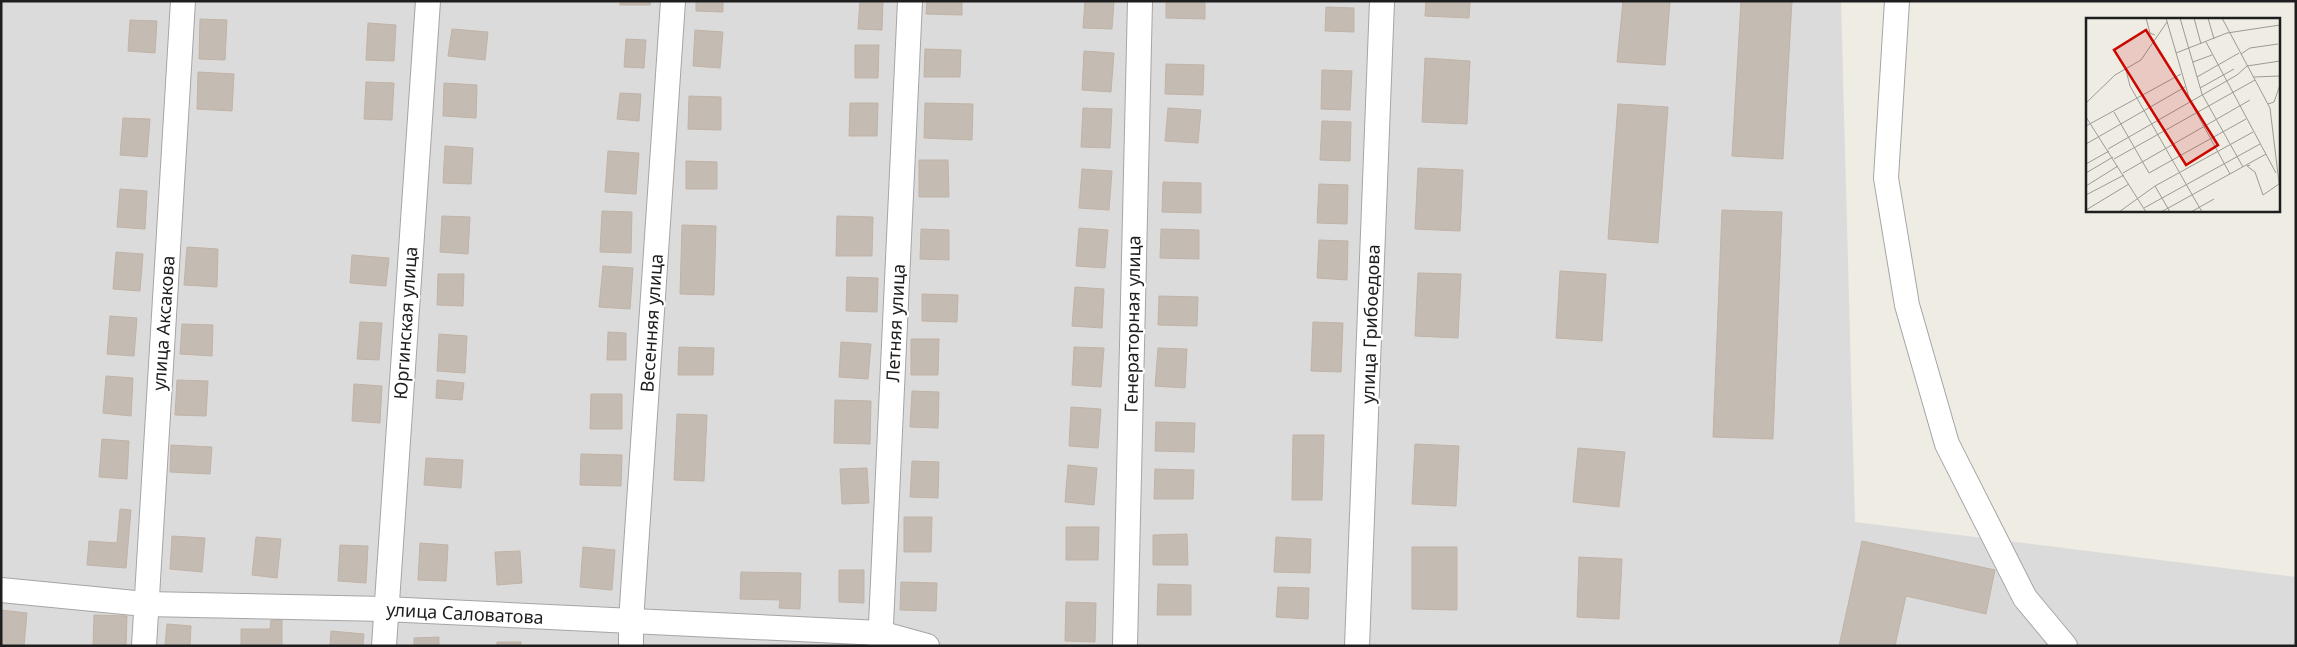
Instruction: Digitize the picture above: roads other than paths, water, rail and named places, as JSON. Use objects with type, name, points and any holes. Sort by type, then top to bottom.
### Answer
[{"type":"street","name":"улица Аксакова","points":[[144,646],[182,1]]},
{"type":"street","name":"Юргинская улица","points":[[384,646],[385,609],[428,1]]},
{"type":"street","name":"Весенняя улица","points":[[632,646],[631,621],[673,1]]},
{"type":"street","name":"Летняя улица","points":[[880,639],[910,1]]},
{"type":"street","name":"Генераторная улица","points":[[1124,646],[1140,1]]},
{"type":"street","name":"улица Грибоедова","points":[[1357,646],[1382,1]]},
{"type":"street","points":[[1897,1],[1886,178],[1907,305],[1947,444],[2025,598],[2066,646]]},
{"type":"street","name":"улица Саловатова","points":[[1,590],[145,604],[385,609],[631,621],[880,639],[927,646]]}]
